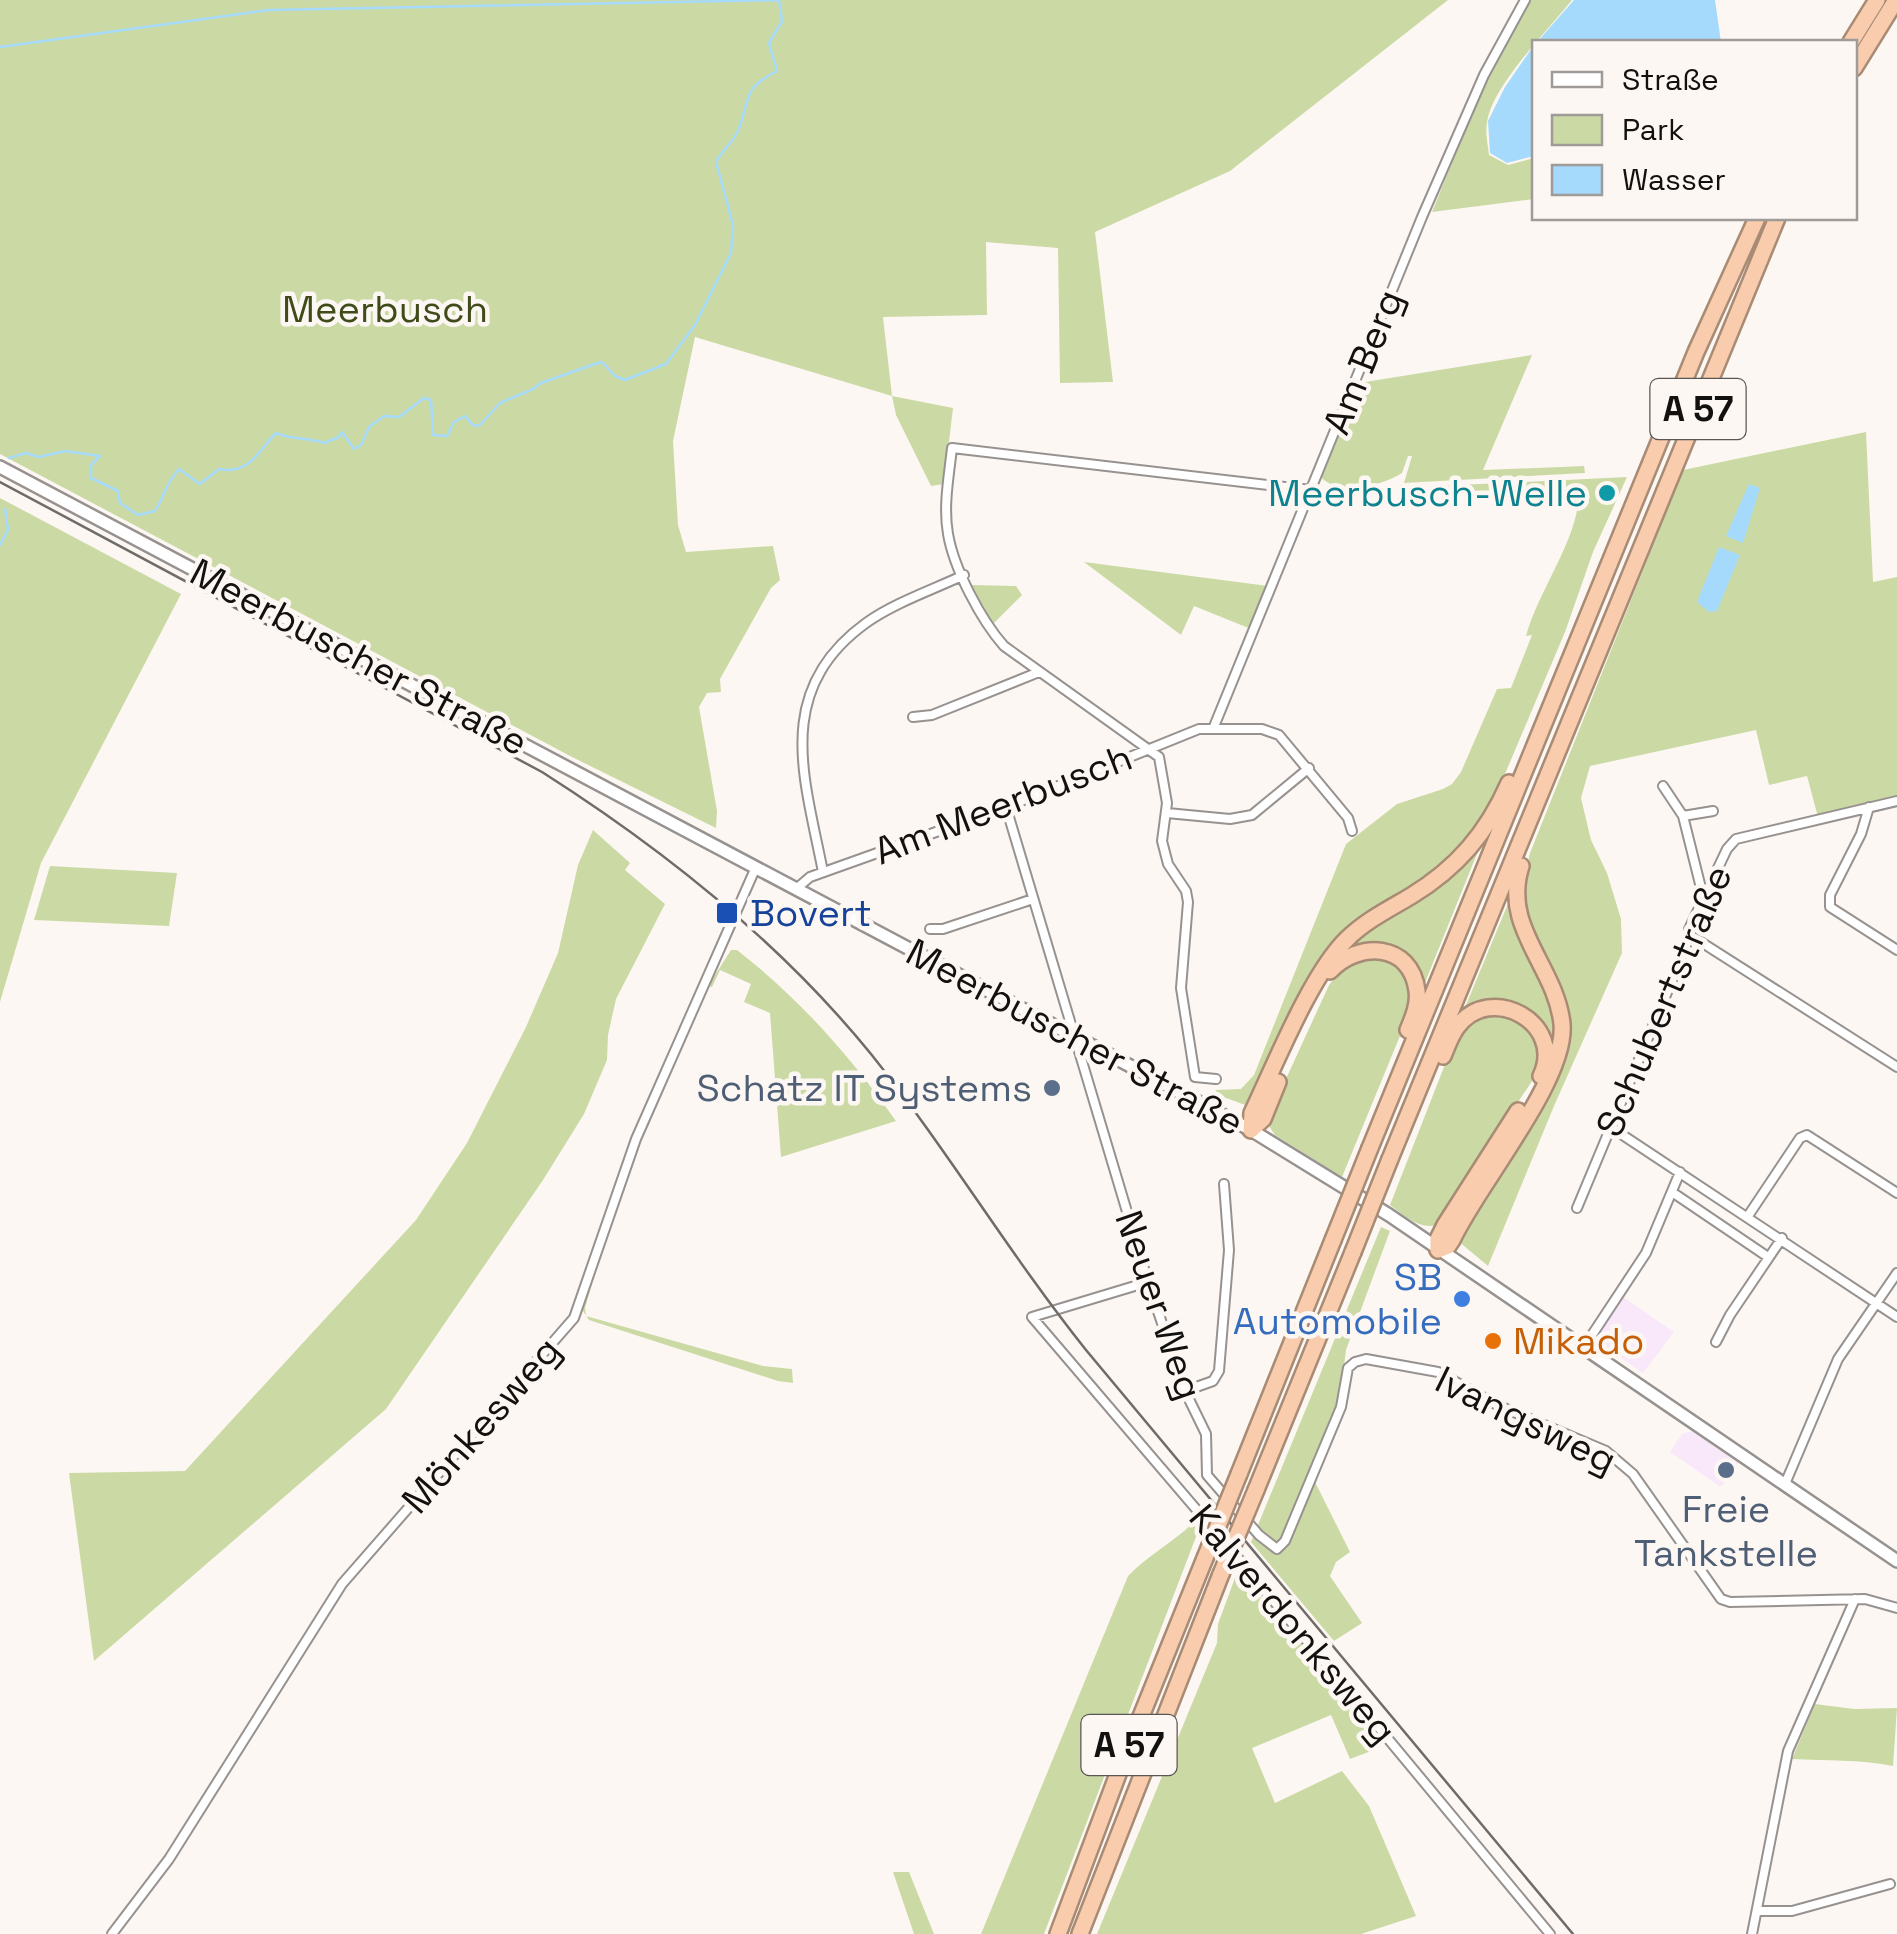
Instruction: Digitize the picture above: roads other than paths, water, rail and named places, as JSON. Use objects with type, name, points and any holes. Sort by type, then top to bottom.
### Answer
[{"type":"highway","points":[[1852,40],[1877,0]]},
{"type":"highway","points":[[1857,63],[1896,0]]},
{"type":"highway","name":"A 57","points":[[1058,1934],[1120,1766],[1332,1240],[1696,352],[1757,220]]},
{"type":"highway","name":"A 57","points":[[1080,1934],[1221,1574],[1776,220]]},
{"type":"highway","points":[[1251,1130],[1252,1113],[1337,950],[1363,926],[1452,868],[1497,810],[1517,764],[1539,735]]},
{"type":"highway","points":[[1414,1099],[1430,1087],[1457,1026],[1482,1009],[1497,1007],[1525,1015],[1544,1038],[1546,1065],[1538,1082],[1445,1225],[1438,1250],[1452,1240],[1546,1084],[1558,1056],[1562,1026],[1554,990],[1519,922],[1515,900],[1520,871],[1548,798],[1548,776]]},
{"type":"highway","points":[[1251,1130],[1263,1119],[1322,982],[1340,961],[1361,950],[1390,953],[1409,968],[1418,994],[1394,1067],[1397,1083]]},
{"type":"main road","name":"Meerbuscher Straße","points":[[0,466],[1251,1130],[1337,1182],[1584,1347],[1897,1562]]},
{"type":"street","name":"Am Berg","points":[[1213,729],[1422,217],[1484,75],[1525,0]]},
{"type":"street","points":[[1216,1079],[1194,1076],[1185,1027],[1180,988],[1188,902],[1162,841],[1167,812],[1159,757],[1004,646],[987,627],[948,536],[946,501],[952,448],[1312,490]]},
{"type":"street","points":[[823,872],[802,775],[800,742],[806,707],[819,676],[839,647],[866,623],[964,576]]},
{"type":"street","points":[[914,717],[932,715],[1039,672]]},
{"type":"street","name":"Am Meerbusch","points":[[796,888],[810,876],[1006,807],[1188,732],[1213,729],[1274,731],[1285,739],[1348,818],[1352,831]]},
{"type":"street","points":[[1167,812],[1230,819],[1252,815],[1309,768]]},
{"type":"street","points":[[1663,786],[1683,816],[1703,896]]},
{"type":"street","name":"Schubertstraße","points":[[1577,1208],[1690,936],[1689,929],[1727,850],[1736,839],[1897,800]]},
{"type":"street","name":"Neuer Weg","points":[[1006,807],[1148,1282],[1185,1391],[1208,1440],[1204,1460],[1207,1474],[1259,1535],[1277,1549]]},
{"type":"street","points":[[1869,807],[1861,834],[1830,896],[1830,907],[1897,950]]},
{"type":"street","points":[[1683,816],[1714,811]]},
{"type":"street","name":"Mönkesweg","points":[[112,1934],[169,1858],[342,1584],[574,1318],[636,1140],[756,867]]},
{"type":"street","points":[[930,929],[943,930],[1033,898]]},
{"type":"street","points":[[1690,936],[1897,1067]]},
{"type":"street","points":[[1612,1128],[1897,1317]]},
{"type":"street","points":[[1748,1216],[1800,1138],[1807,1135],[1897,1193]]},
{"type":"street","points":[[1584,1347],[1646,1252],[1680,1172]]},
{"type":"street","points":[[1185,1391],[1213,1382],[1220,1372],[1229,1250],[1224,1184]]},
{"type":"street","points":[[1672,1192],[1768,1257]]},
{"type":"street","points":[[1716,1342],[1782,1238]]},
{"type":"street","points":[[1785,1484],[1838,1358],[1897,1272]]},
{"type":"street","name":"Kalverdonksweg","points":[[1148,1282],[1032,1317],[1232,1550],[1550,1934]]},
{"type":"street","name":"Ivangsweg","points":[[1277,1549],[1285,1542],[1341,1407],[1348,1368],[1366,1359],[1438,1372],[1497,1405],[1616,1457],[1721,1599],[1730,1602],[1855,1598],[1897,1608]]},
{"type":"street","points":[[1752,1934],[1788,1751],[1855,1598]]},
{"type":"street","points":[[1756,1911],[1792,1911],[1890,1884]]},
{"type":"water","points":[[1574,0],[1715,0],[1721,40],[1539,40]]},
{"type":"water","points":[[1532,48],[1532,157],[1507,163],[1490,153],[1488,121]]},
{"type":"water","points":[[1749,484],[1760,488],[1743,543],[1726,536]]},
{"type":"water","points":[[1719,547],[1740,555],[1717,611],[1709,612],[1697,602]]},
{"type":"waterway","points":[[0,47],[268,10],[778,0]]},
{"type":"waterway","points":[[9,458],[65,451],[100,456],[91,465],[91,478],[118,491],[120,503],[138,515],[155,511],[179,469],[200,484],[219,469],[246,465],[276,433],[324,443],[342,432],[354,449],[361,445],[369,427],[384,416],[399,417],[424,398],[431,400],[433,435],[447,436],[454,422],[465,416],[479,426],[500,403],[595,364],[602,362],[615,376],[625,380],[666,364],[695,325],[731,253],[733,225],[716,162],[737,133],[753,89],[777,71],[769,43],[782,21],[779,0]]},
{"type":"waterway","points":[[0,545],[8,530],[5,509]]},
{"type":"tram line","points":[[0,482],[542,772],[632,833],[759,936],[871,1054],[1086,1350],[1573,1934]]},
{"type":"place","name":"Meerbusch-Welle","points":[[1607,493]]},
{"type":"place","name":"Bovert","points":[[727,913]]},
{"type":"place","name":"Schatz IT Systems","points":[[1052,1088]]},
{"type":"place","name":"SB Automobile","points":[[1462,1299]]},
{"type":"place","name":"Mikado","points":[[1493,1341]]},
{"type":"place","name":"Freie Tankstelle","points":[[1726,1470]]},
{"type":"park label","name":"Meerbusch","points":[[385,309]]}]
